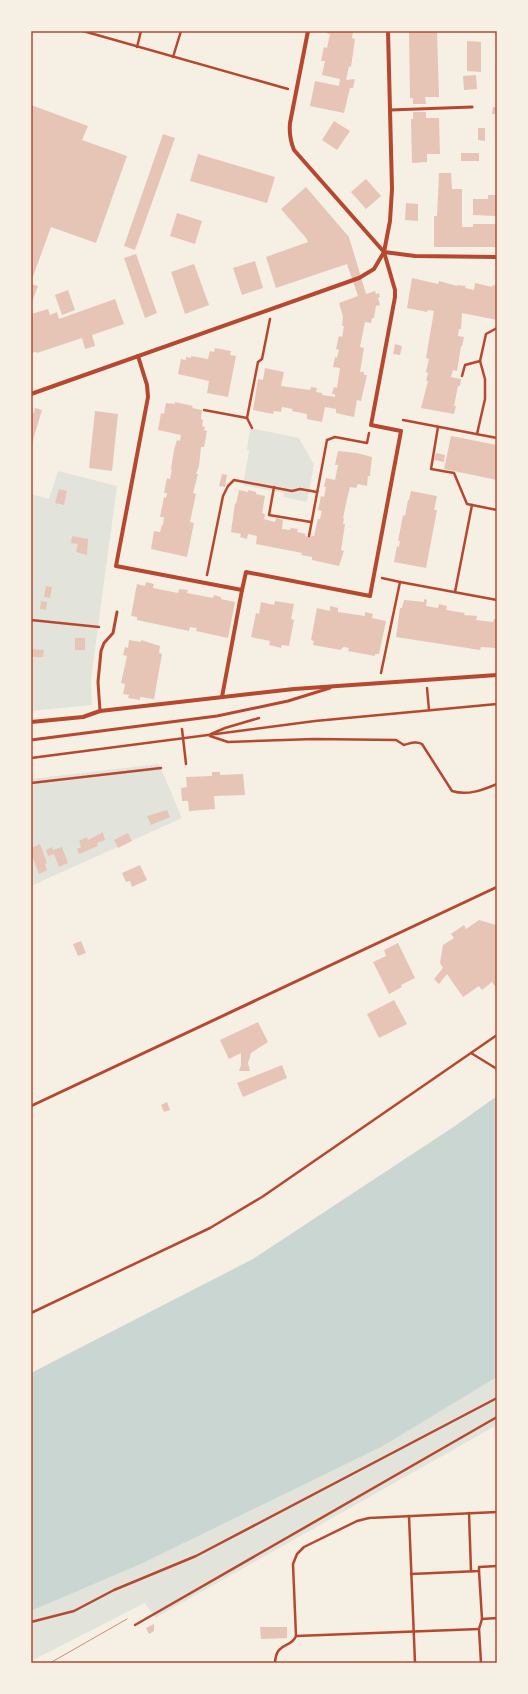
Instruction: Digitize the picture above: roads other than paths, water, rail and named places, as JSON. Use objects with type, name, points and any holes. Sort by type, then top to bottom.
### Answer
[{"type":"street","points":[[222,696],[246,572],[370,596],[401,431],[371,425],[395,297],[395,290],[384,252],[294,150],[289,133],[308,31]]},
{"type":"street","points":[[31,394],[365,276],[374,269],[384,252],[390,227],[392,206],[388,31]]},
{"type":"street","points":[[384,252],[415,256],[497,256]]},
{"type":"street","points":[[138,356],[147,385],[148,397],[116,566],[242,590]]},
{"type":"street","points":[[31,722],[83,717],[100,711],[222,696],[335,686],[497,675]]},
{"type":"lane","points":[[390,110],[472,107]]},
{"type":"lane","points":[[100,711],[98,682],[101,651],[104,643],[113,633],[117,612]]},
{"type":"lane","points":[[31,740],[217,716],[288,701],[335,686]]},
{"type":"lane","points":[[31,1106],[497,887]]},
{"type":"tram line","points":[[50,1663],[127,1619]]}]
